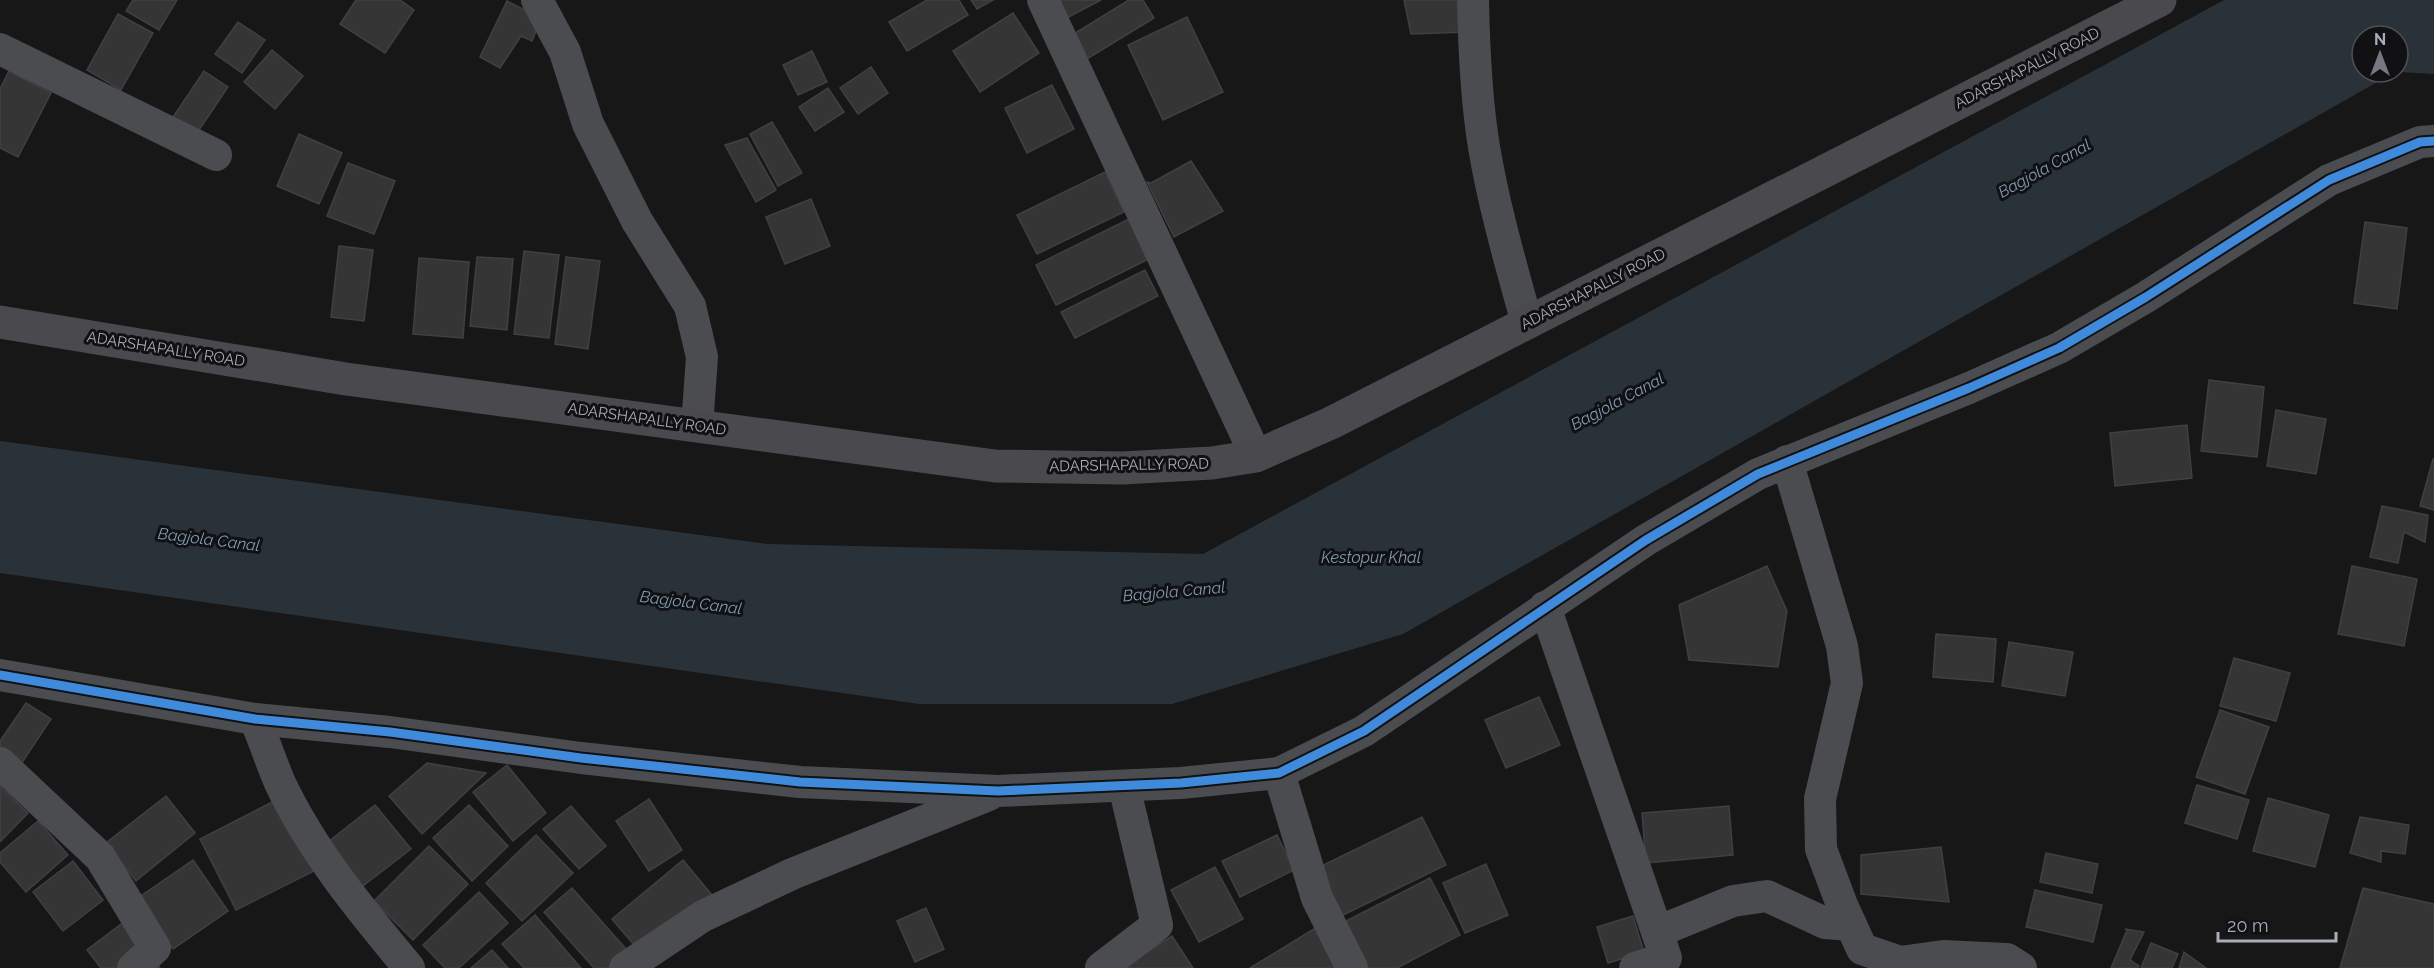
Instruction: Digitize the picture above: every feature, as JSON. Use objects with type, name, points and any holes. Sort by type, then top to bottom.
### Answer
[{"type":"street","points":[[537,0],[565,52],[593,134],[637,221],[690,306],[702,357],[697,426]]},
{"type":"street","points":[[1043,0],[1256,456]]},
{"type":"street","points":[[1473,0],[1474,53],[1484,147],[1499,221],[1527,322]]},
{"type":"street","name":"ADARSHAPALLY ROAD","points":[[0,322],[346,379],[995,466],[1123,468],[1212,463],[1256,456],[1331,423],[2160,0]]},
{"type":"street","points":[[0,50],[216,155]]},
{"type":"street","points":[[0,675],[255,719],[390,732],[581,758],[800,782],[998,791],[1181,783],[1279,773],[1364,731],[1646,540],[1758,474],[1969,388],[2059,348],[2146,297],[2329,180],[2420,142],[2434,141]]},
{"type":"street","points":[[1787,461],[1842,646],[1846,683],[1820,799],[1821,849],[1862,949],[1900,962],[1943,956],[2007,959],[2021,968]]},
{"type":"street","points":[[1545,608],[1666,958],[1635,968]]},
{"type":"street","points":[[255,719],[280,783],[305,828],[349,895],[409,968]]},
{"type":"street","points":[[0,763],[100,857],[155,948],[133,968]]},
{"type":"street","points":[[1279,773],[1317,898],[1352,968]]},
{"type":"street","points":[[1101,968],[1157,925],[1124,786]]},
{"type":"street","points":[[625,968],[712,911],[792,874],[998,791]]},
{"type":"street","points":[[1657,932],[1734,901],[1767,896],[1825,923],[1851,925]]},
{"type":"water","name":"Kestopur Khal","points":[[2224,0],[2434,0],[2434,74],[2410,73],[2410,24],[2350,24],[2350,84],[2374,84],[1403,634],[1172,704],[919,704],[0,573],[0,441],[767,544],[1203,554]]},
{"type":"building","points":[[133,0],[177,0],[159,30],[126,11]]},
{"type":"building","points":[[356,0],[400,0],[414,10],[385,53],[340,24]]},
{"type":"building","points":[[927,0],[959,0],[968,15],[907,51],[889,22]]},
{"type":"building","points":[[971,0],[993,0],[977,9]]},
{"type":"building","points":[[1047,0],[1101,0],[1059,22]]},
{"type":"building","points":[[1129,0],[1143,0],[1154,18],[1082,62],[1067,38]]},
{"type":"building","points":[[1404,0],[1459,0],[1466,32],[1411,34]]},
{"type":"building","points":[[507,1],[541,18],[532,41],[521,36],[500,68],[480,57]]},
{"type":"building","points":[[1013,13],[1039,53],[980,92],[953,51]]},
{"type":"building","points":[[118,14],[153,33],[121,90],[87,70]]},
{"type":"building","points":[[1187,17],[1223,92],[1163,120],[1128,45]]},
{"type":"building","points":[[238,22],[265,40],[242,73],[215,54]]},
{"type":"building","points":[[272,50],[303,76],[275,109],[244,82]]},
{"type":"building","points":[[812,51],[827,82],[798,95],[783,65]]},
{"type":"building","points":[[871,67],[888,93],[858,114],[840,88]]},
{"type":"building","points":[[9,71],[51,93],[18,157],[0,148],[0,89]]},
{"type":"building","points":[[204,71],[228,87],[195,136],[171,120]]},
{"type":"building","points":[[1052,85],[1074,129],[1027,153],[1005,108]]},
{"type":"building","points":[[828,88],[844,112],[815,131],[799,107]]},
{"type":"building","points":[[772,122],[802,173],[778,186],[750,134]]},
{"type":"building","points":[[299,134],[342,153],[319,204],[277,186]]},
{"type":"building","points":[[747,138],[776,190],[756,202],[725,145]]},
{"type":"building","points":[[1191,161],[1223,211],[1174,237],[1147,182],[1151,183]]},
{"type":"building","points":[[348,163],[395,181],[374,234],[327,216]]},
{"type":"building","points":[[1105,172],[1124,212],[1037,254],[1017,215]]},
{"type":"building","points":[[811,199],[830,246],[785,264],[766,217]]},
{"type":"building","points":[[1129,219],[1149,259],[1056,305],[1036,265]]},
{"type":"building","points":[[2365,222],[2407,228],[2397,309],[2354,303]]},
{"type":"building","points":[[339,246],[373,250],[364,321],[331,317]]},
{"type":"building","points":[[524,251],[559,255],[549,338],[514,334]]},
{"type":"building","points":[[477,257],[513,259],[507,330],[470,326]]},
{"type":"building","points":[[566,257],[600,261],[588,349],[555,344]]},
{"type":"building","points":[[419,258],[469,262],[463,338],[413,334]]},
{"type":"building","points":[[1145,270],[1158,296],[1075,338],[1061,312]]},
{"type":"building","points":[[2209,380],[2264,387],[2257,457],[2201,451]]},
{"type":"building","points":[[2276,410],[2326,419],[2316,474],[2267,466]]},
{"type":"building","points":[[2187,425],[2192,478],[2115,486],[2110,433]]},
{"type":"building","points":[[2434,459],[2434,510],[2420,506]]},
{"type":"building","points":[[2382,506],[2428,515],[2425,542],[2404,532],[2398,563],[2370,557]]},
{"type":"building","points":[[1767,566],[1787,611],[1778,667],[1689,660],[1679,605]]},
{"type":"building","points":[[2352,566],[2417,579],[2404,646],[2338,634]]},
{"type":"building","points":[[1936,634],[1996,639],[1993,682],[1933,677]]},
{"type":"building","points":[[2009,642],[2073,652],[2065,696],[2002,686]]},
{"type":"building","points":[[2234,658],[2290,673],[2276,721],[2220,706]]},
{"type":"building","points":[[1539,697],[1560,745],[1506,768],[1485,720]]},
{"type":"building","points":[[26,703],[51,719],[19,767],[0,754],[0,741]]},
{"type":"building","points":[[2220,710],[2269,727],[2245,794],[2196,777]]},
{"type":"building","points":[[427,763],[486,773],[422,834],[389,796]]},
{"type":"building","points":[[507,765],[546,813],[513,841],[473,792]]},
{"type":"building","points":[[2197,785],[2249,800],[2237,839],[2185,823]]},
{"type":"building","points":[[0,786],[28,813],[0,842]]},
{"type":"building","points":[[166,796],[195,833],[136,881],[106,843]]},
{"type":"building","points":[[280,798],[316,870],[236,910],[200,839]]},
{"type":"building","points":[[2268,798],[2329,815],[2315,867],[2253,851]]},
{"type":"building","points":[[649,799],[682,850],[649,871],[616,821]]},
{"type":"building","points":[[375,805],[411,849],[359,889],[324,845]]},
{"type":"building","points":[[469,805],[508,846],[472,881],[433,838]]},
{"type":"building","points":[[571,806],[606,846],[579,869],[543,829]]},
{"type":"building","points":[[1729,806],[1733,855],[1646,863],[1642,813]]},
{"type":"building","points":[[1422,817],[1446,865],[1337,918],[1313,870]]},
{"type":"building","points":[[2360,817],[2409,825],[2405,854],[2381,851],[2381,862],[2350,853]]},
{"type":"building","points":[[38,821],[68,855],[26,892],[0,862],[0,853]]},
{"type":"building","points":[[536,835],[573,873],[522,921],[486,883]]},
{"type":"building","points":[[1277,835],[1294,870],[1240,897],[1222,861]]},
{"type":"building","points":[[429,846],[468,884],[413,940],[374,901]]},
{"type":"building","points":[[1941,847],[1949,902],[1861,894],[1861,855]]},
{"type":"building","points":[[2046,853],[2098,864],[2092,893],[2040,882]]},
{"type":"building","points":[[193,860],[228,911],[173,949],[138,898]]},
{"type":"building","points":[[683,860],[711,894],[640,952],[612,919]]},
{"type":"building","points":[[73,861],[103,900],[63,931],[33,892]]},
{"type":"building","points":[[1486,864],[1508,915],[1465,933],[1443,883]]},
{"type":"building","points":[[1215,867],[1243,919],[1199,942],[1171,890]]},
{"type":"building","points":[[1430,878],[1460,935],[1397,968],[1367,968],[1344,922]]},
{"type":"building","points":[[572,888],[627,950],[608,968],[594,968],[544,912]]},
{"type":"building","points":[[2363,888],[2434,904],[2434,968],[2340,968]]},
{"type":"building","points":[[2035,890],[2102,905],[2093,942],[2026,927]]},
{"type":"building","points":[[479,892],[508,923],[459,968],[445,968],[423,945]]},
{"type":"building","points":[[926,908],[944,949],[915,962],[897,921]]},
{"type":"building","points":[[535,915],[581,968],[524,968],[502,944]]},
{"type":"building","points":[[1633,916],[1644,952],[1608,963],[1597,927]]},
{"type":"building","points":[[125,921],[160,968],[101,968],[87,950]]},
{"type":"building","points":[[1317,927],[1343,968],[1250,968]]},
{"type":"building","points":[[2125,929],[2144,932],[2130,960],[2139,966],[2138,968],[2111,968],[2127,930]]},
{"type":"building","points":[[1172,936],[1193,968],[1122,968]]},
{"type":"building","points":[[2151,943],[2178,954],[2172,968],[2141,968]]},
{"type":"building","points":[[492,950],[508,968],[471,968]]},
{"type":"building","points":[[2184,952],[2206,968],[2179,968]]},
{"type":"cycle path","points":[[0,675],[255,719],[390,732],[581,758],[800,782],[998,791],[1181,783],[1279,773],[1364,731],[1646,540],[1758,474],[1969,388],[2059,348],[2146,297],[2329,180],[2420,142],[2434,141]]},
{"type":"water label","name":"Bagjola Canal","points":[[2044,168]]},
{"type":"water label","name":"Bagjola Canal","points":[[1617,401]]},
{"type":"water label","name":"Bagjola Canal","points":[[209,539]]},
{"type":"water label","name":"Bagjola Canal","points":[[1174,591]]},
{"type":"water label","name":"Bagjola Canal","points":[[691,602]]}]
